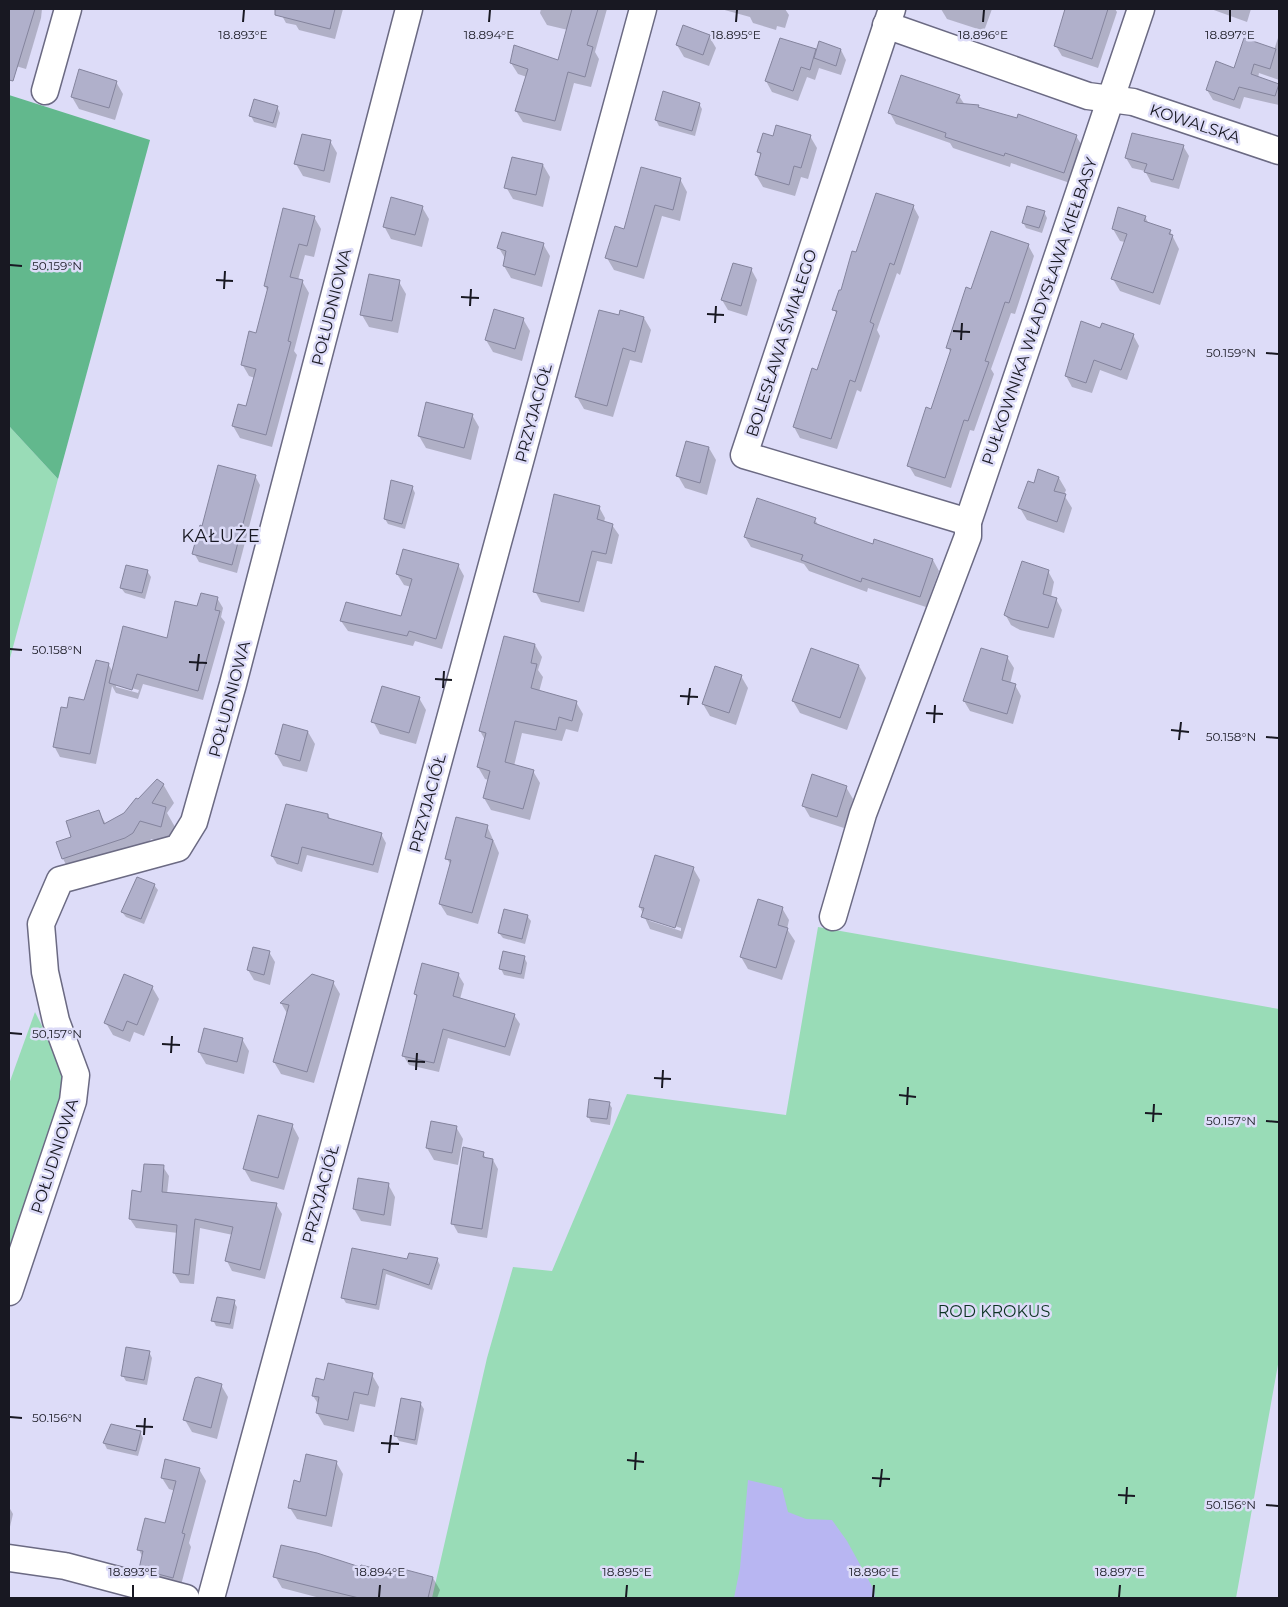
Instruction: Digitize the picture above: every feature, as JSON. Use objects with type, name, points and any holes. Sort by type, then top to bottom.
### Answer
[{"type":"street","points":[[45,91],[68,9]]},
{"type":"street","name":"POŁUDNIOWA","points":[[9,1292],[73,1101],[76,1076],[56,1021],[45,972],[40,924],[60,880],[178,848],[194,822],[233,684],[409,9]]},
{"type":"street","name":"PRZYJACIÓŁ","points":[[211,1598],[643,9]]},
{"type":"street","name":"PUŁKOWNIKA WŁADYSŁAWA KIEŁBASY","points":[[834,917],[863,814],[968,536],[968,522],[1141,9]]},
{"type":"street","points":[[889,17],[1088,96],[1110,99]]},
{"type":"street","name":"BOLESŁAWA ŚMIAŁEGO","points":[[889,17],[744,455],[968,522]]},
{"type":"street","name":"KOWALSKA","points":[[1110,99],[1133,102],[1279,151]]},
{"type":"street","points":[[9,1558],[65,1566],[186,1598]]},
{"type":"green space","points":[[9,95],[150,140],[58,479],[9,426]]},
{"type":"green space","points":[[9,426],[58,479],[9,662]]},
{"type":"green space","name":"ROD KROKUS","points":[[818,927],[1279,1009],[1279,1359],[1236,1598],[432,1598],[487,1358],[513,1267],[552,1271],[627,1094],[786,1115]]},
{"type":"green space","points":[[35,1012],[62,1066],[62,1106],[9,1256],[9,1084]]},
{"type":"water","points":[[748,1480],[782,1488],[788,1512],[806,1519],[832,1520],[847,1541],[874,1590],[875,1598],[734,1598],[740,1568]]},
{"type":"building","points":[[9,9],[35,9],[13,81],[9,80]]},
{"type":"building","points":[[275,9],[335,9],[330,29],[275,15]]},
{"type":"building","points":[[572,9],[598,9],[587,45],[593,47],[585,77],[568,72],[555,121],[515,111],[528,69],[510,63],[514,45],[558,60]]},
{"type":"building","points":[[1065,9],[1108,9],[1092,59],[1054,46]]},
{"type":"building","points":[[683,25],[710,35],[703,55],[676,45]]},
{"type":"building","points":[[780,38],[816,49],[810,70],[801,67],[793,91],[765,81]]},
{"type":"building","points":[[1244,38],[1276,49],[1270,69],[1254,64],[1251,74],[1279,84],[1275,96],[1239,87],[1234,100],[1206,90],[1216,61],[1234,68]]},
{"type":"building","points":[[819,41],[841,49],[836,66],[814,58]]},
{"type":"building","points":[[79,69],[117,81],[109,108],[71,97]]},
{"type":"building","points":[[901,75],[960,95],[956,103],[979,105],[978,107],[1017,118],[1018,114],[1077,135],[1064,173],[1005,153],[1004,156],[945,137],[946,133],[888,113]]},
{"type":"building","points":[[663,91],[700,103],[692,131],[655,120]]},
{"type":"building","points":[[254,99],[278,106],[273,123],[249,116]]},
{"type":"building","points":[[776,125],[811,135],[801,168],[794,166],[789,185],[755,175],[761,153],[757,152],[763,133],[773,136]]},
{"type":"building","points":[[1132,133],[1184,145],[1173,180],[1144,172],[1147,164],[1125,158]]},
{"type":"building","points":[[302,134],[331,140],[324,171],[294,164]]},
{"type":"building","points":[[512,157],[543,164],[536,195],[504,188]]},
{"type":"building","points":[[641,167],[681,178],[673,210],[655,205],[637,267],[605,258],[615,226],[624,229]]},
{"type":"building","points":[[876,193],[914,205],[894,265],[890,263],[870,322],[874,324],[855,382],[850,380],[831,439],[793,427],[812,368],[817,370],[837,311],[832,310],[839,290],[841,290],[852,251],[856,252]]},
{"type":"building","points":[[391,197],[423,206],[415,235],[383,227]]},
{"type":"building","points":[[1027,206],[1045,211],[1039,228],[1022,223]]},
{"type":"building","points":[[1118,207],[1146,216],[1144,221],[1171,230],[1169,234],[1173,235],[1153,293],[1111,279],[1127,234],[1112,229]]},
{"type":"building","points":[[283,208],[315,216],[307,246],[299,244],[290,277],[303,280],[288,341],[291,342],[266,435],[232,426],[238,404],[246,406],[256,369],[241,365],[249,331],[256,333],[268,287],[264,286]]},
{"type":"building","points":[[991,231],[1029,244],[1009,303],[1005,302],[985,361],[989,362],[968,421],[964,420],[945,478],[907,466],[926,407],[931,409],[951,349],[946,348],[966,287],[971,289]]},
{"type":"building","points":[[502,232],[544,243],[535,275],[503,266],[506,251],[497,248]]},
{"type":"building","points":[[733,263],[752,268],[741,306],[721,300]]},
{"type":"building","points":[[369,274],[400,280],[392,321],[360,315]]},
{"type":"building","points":[[494,309],[524,318],[515,349],[485,340]]},
{"type":"building","points":[[599,310],[619,315],[620,310],[644,317],[635,352],[623,348],[607,406],[575,397]]},
{"type":"building","points":[[1081,321],[1100,328],[1102,323],[1134,334],[1121,370],[1094,360],[1086,383],[1065,376]]},
{"type":"building","points":[[426,402],[473,414],[464,448],[418,436]]},
{"type":"building","points":[[686,441],[709,447],[700,483],[676,476]]},
{"type":"building","points":[[218,465],[256,475],[232,565],[192,554],[200,525],[202,526]]},
{"type":"building","points":[[1038,469],[1059,477],[1054,491],[1066,494],[1057,522],[1018,508],[1028,481],[1034,483]]},
{"type":"building","points":[[391,480],[413,486],[402,524],[384,519]]},
{"type":"building","points":[[554,494],[600,506],[597,519],[613,524],[606,554],[592,551],[579,602],[533,592]]},
{"type":"building","points":[[757,498],[816,518],[814,523],[873,544],[874,539],[933,559],[920,597],[862,578],[861,582],[801,560],[803,555],[744,537]]},
{"type":"building","points":[[403,549],[459,564],[436,639],[409,631],[407,636],[340,621],[346,602],[401,616],[412,579],[396,574]]},
{"type":"building","points":[[1022,561],[1049,570],[1043,594],[1057,598],[1048,628],[1012,619],[1004,615]]},
{"type":"building","points":[[126,565],[148,570],[142,593],[120,588]]},
{"type":"building","points":[[201,593],[218,597],[215,610],[220,611],[198,691],[137,674],[132,690],[109,683],[123,626],[167,638],[175,601],[197,606]]},
{"type":"building","points":[[504,636],[535,644],[531,663],[537,664],[531,688],[577,701],[572,721],[559,717],[556,730],[515,721],[505,762],[534,770],[523,809],[483,798],[490,771],[477,767],[486,733],[479,731]]},
{"type":"building","points":[[811,648],[859,665],[840,718],[792,701]]},
{"type":"building","points":[[981,648],[1008,656],[1002,680],[1016,684],[1007,714],[963,701]]},
{"type":"building","points":[[96,660],[109,663],[90,754],[53,747],[61,707],[67,708],[69,697],[84,700]]},
{"type":"building","points":[[715,666],[742,675],[729,713],[702,704]]},
{"type":"building","points":[[382,686],[420,697],[409,733],[371,722]]},
{"type":"building","points":[[283,724],[308,731],[300,761],[275,754]]},
{"type":"building","points":[[812,774],[847,786],[837,817],[802,806]]},
{"type":"building","points":[[157,779],[164,784],[152,803],[166,807],[161,827],[140,821],[133,833],[125,838],[62,859],[56,842],[71,837],[66,821],[99,810],[104,824],[124,813],[136,798],[138,799]]},
{"type":"building","points":[[286,804],[328,814],[328,818],[382,833],[373,865],[302,847],[298,864],[271,856]]},
{"type":"building","points":[[456,817],[488,825],[485,837],[493,840],[472,913],[439,904],[451,860],[445,859]]},
{"type":"building","points":[[655,855],[694,867],[675,928],[641,917],[644,908],[639,907]]},
{"type":"building","points":[[137,877],[155,884],[141,919],[121,912]]},
{"type":"building","points":[[758,899],[783,907],[778,925],[788,928],[776,968],[740,957]]},
{"type":"building","points":[[504,909],[528,915],[522,939],[498,933]]},
{"type":"building","points":[[253,947],[270,951],[264,975],[247,970]]},
{"type":"building","points":[[503,951],[525,956],[521,974],[499,969]]},
{"type":"building","points":[[422,963],[459,973],[453,996],[515,1014],[505,1047],[443,1029],[434,1063],[402,1056],[417,995],[414,994]]},
{"type":"building","points":[[124,974],[153,986],[137,1025],[127,1021],[123,1031],[104,1023]]},
{"type":"building","points":[[312,974],[334,981],[307,1072],[273,1062],[289,1005],[280,1003]]},
{"type":"building","points":[[204,1028],[243,1038],[237,1062],[198,1052]]},
{"type":"building","points":[[589,1099],[610,1102],[607,1119],[587,1117]]},
{"type":"building","points":[[258,1115],[293,1124],[278,1178],[243,1169]]},
{"type":"building","points":[[431,1121],[457,1126],[452,1153],[426,1148]]},
{"type":"building","points":[[463,1147],[484,1152],[483,1157],[493,1159],[482,1229],[451,1224]]},
{"type":"building","points":[[144,1164],[164,1165],[162,1192],[277,1203],[260,1270],[225,1261],[233,1227],[195,1219],[189,1275],[173,1273],[177,1225],[129,1219],[132,1190],[141,1192]]},
{"type":"building","points":[[358,1178],[389,1183],[384,1215],[353,1209]]},
{"type":"building","points":[[352,1248],[407,1259],[409,1253],[438,1258],[429,1285],[383,1269],[376,1305],[341,1298]]},
{"type":"building","points":[[217,1297],[235,1300],[230,1324],[211,1321]]},
{"type":"building","points":[[126,1347],[150,1351],[144,1380],[121,1376]]},
{"type":"building","points":[[328,1363],[373,1373],[368,1395],[354,1392],[348,1420],[316,1413],[319,1397],[312,1396],[316,1378],[324,1380]]},
{"type":"building","points":[[198,1377],[222,1384],[211,1428],[183,1420],[195,1378]]},
{"type":"building","points":[[401,1398],[421,1402],[415,1440],[394,1436]]},
{"type":"building","points":[[111,1424],[141,1431],[136,1451],[103,1443]]},
{"type":"building","points":[[306,1454],[337,1461],[326,1516],[288,1508],[294,1480],[300,1482]]},
{"type":"building","points":[[165,1459],[200,1468],[182,1533],[185,1534],[173,1578],[139,1569],[143,1551],[137,1550],[145,1518],[165,1523],[176,1481],[161,1478]]},
{"type":"building","points":[[281,1545],[317,1553],[360,1567],[361,1565],[401,1575],[403,1569],[433,1577],[428,1598],[359,1598],[273,1577]]},
{"type":"district","name":"KAŁUŻE","points":[[221,536]]}]
